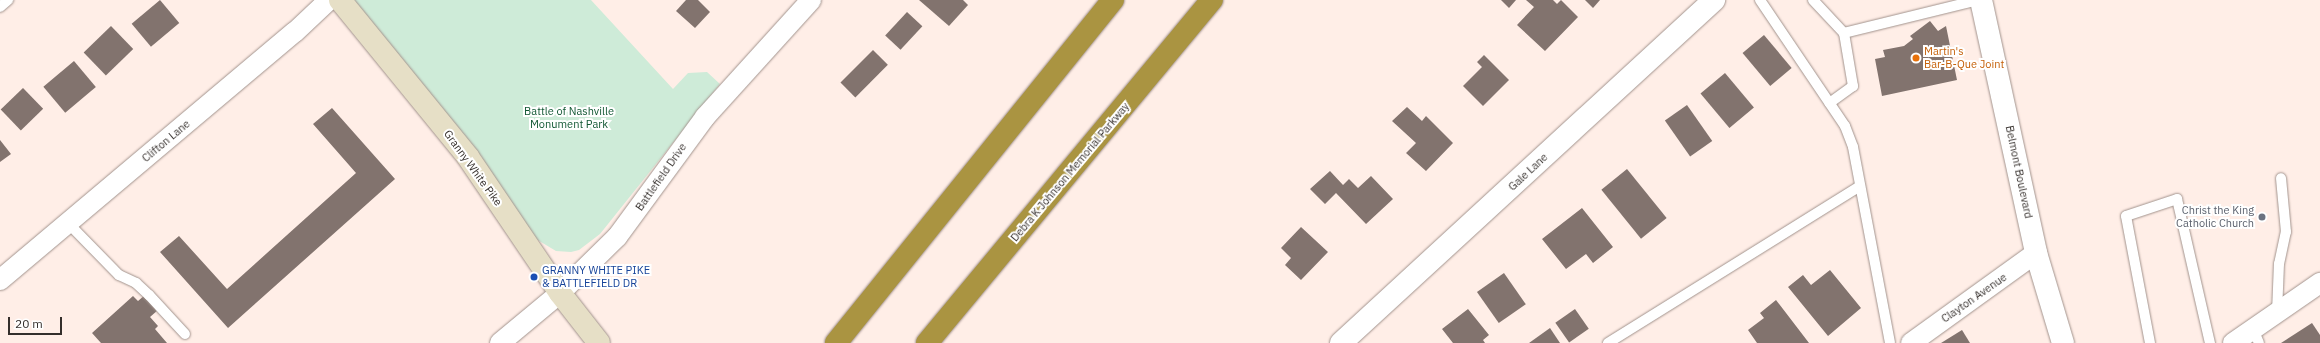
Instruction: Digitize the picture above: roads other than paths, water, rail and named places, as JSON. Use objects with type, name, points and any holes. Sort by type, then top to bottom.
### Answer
[{"type":"highway","points":[[836,343],[1113,0]]},
{"type":"highway","name":"Debra K Johnson Memorial Parkway","points":[[927,343],[1212,0]]},
{"type":"main road","name":"Granny White Pike","points":[[340,0],[468,158],[560,293],[599,343]]},
{"type":"street","name":"Clifton Lane","points":[[0,280],[295,32],[329,0]]},
{"type":"street","name":"Battlefield Drive","points":[[500,343],[560,293],[617,237],[705,117],[811,0]]},
{"type":"street","name":"Gale Lane","points":[[1341,343],[1714,0]]},
{"type":"street","name":"Belmont Boulevard","points":[[1981,0],[2036,253],[2063,343]]},
{"type":"street","name":"Clayton Avenue","points":[[1910,343],[2036,253]]},
{"type":"street","points":[[2233,343],[2256,336],[2277,313],[2320,283]]},
{"type":"lane","points":[[0,7],[8,0]]},
{"type":"lane","points":[[1760,0],[1845,126],[1853,147],[1890,343]]},
{"type":"lane","points":[[1813,0],[1844,33],[1853,86],[1830,103]]},
{"type":"lane","points":[[1844,33],[1978,0]]},
{"type":"lane","points":[[2277,313],[2279,264],[2286,232],[2281,178]]},
{"type":"lane","points":[[1608,343],[1860,186]]},
{"type":"lane","points":[[2150,343],[2126,216],[2177,199],[2210,343]]},
{"type":"lane","points":[[68,223],[119,275],[136,283],[149,295],[185,334]]},
{"type":"place","name":"Martin's Bar-B-Que Joint","points":[[1916,58]]},
{"type":"place","name":"Christ the King Catholic Church","points":[[2262,217]]},
{"type":"place","name":"GRANNY WHITE PIKE & BATTLEFIELD DR","points":[[534,277]]},
{"type":"park label","name":"Battle of Nashville Monument Park","points":[[569,118]]}]
